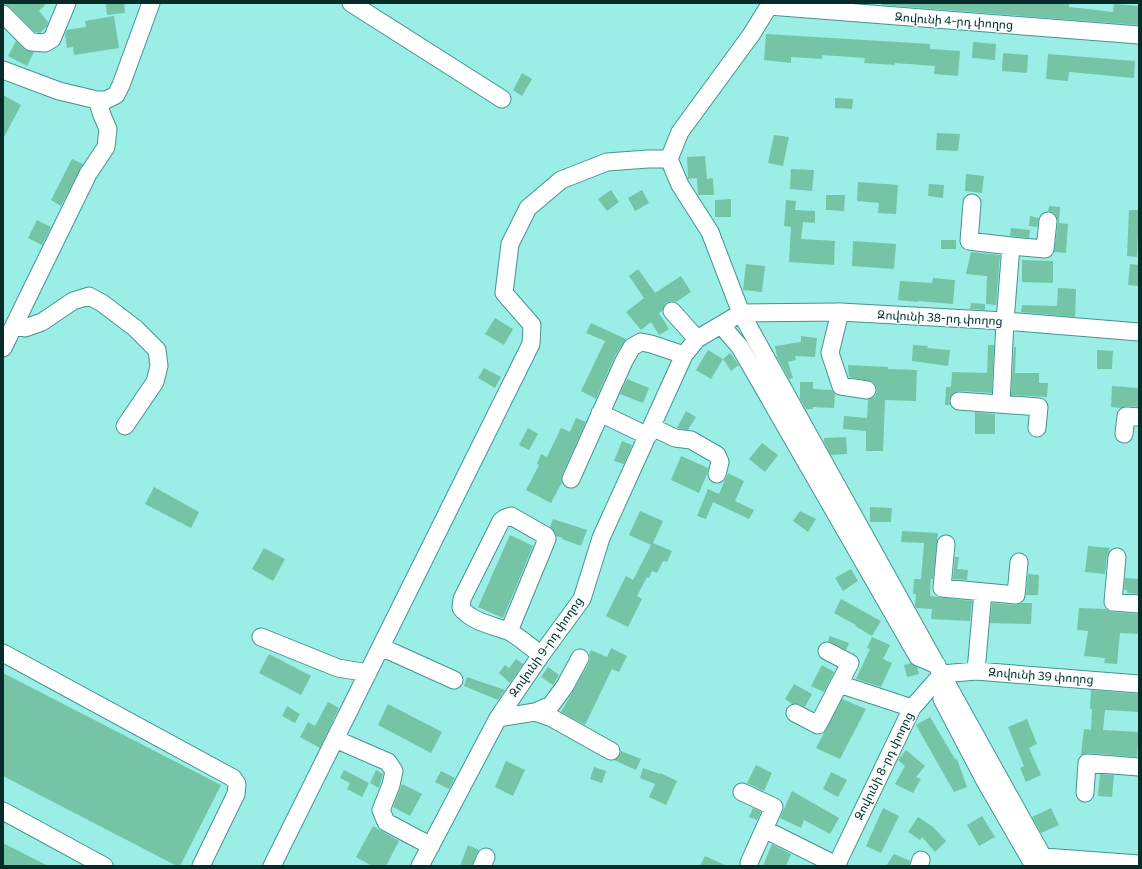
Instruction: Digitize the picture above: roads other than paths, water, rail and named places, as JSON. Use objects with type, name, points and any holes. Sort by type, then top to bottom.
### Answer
[{"type":"street","points":[[3,14],[31,42],[45,43],[52,39],[67,3]]},
{"type":"street","points":[[3,70],[59,91],[97,100],[106,100],[116,95],[121,85],[151,3]]},
{"type":"street","points":[[351,3],[502,99]]},
{"type":"street","points":[[768,5],[751,35],[680,132],[669,159],[680,185],[710,232],[742,313],[942,673],[1039,862],[1139,864]]},
{"type":"street","name":"Զովունի 4-րդ փողոց","points":[[768,5],[1139,35]]},
{"type":"street","points":[[3,348],[88,174],[106,147],[108,129],[97,100]]},
{"type":"street","points":[[272,866],[531,344],[532,325],[504,293],[510,244],[528,208],[561,180],[607,162],[648,158],[669,159]]},
{"type":"street","points":[[972,202],[969,241],[1044,249],[1048,221]]},
{"type":"street","points":[[1001,404],[1005,321],[1011,246]]},
{"type":"street","points":[[14,326],[25,328],[42,322],[73,301],[89,296],[102,303],[135,328],[157,350],[159,366],[155,382],[126,426]]},
{"type":"street","points":[[672,311],[697,339]]},
{"type":"street","points":[[840,312],[830,353],[841,386],[867,390]]},
{"type":"street","name":"Զովունի 38-րդ փողոց","points":[[742,313],[840,312],[1005,321],[1139,332]]},
{"type":"street","name":"Զովունի 9-րդ փողոց","points":[[420,866],[498,718],[541,655],[582,599],[601,538],[684,355],[697,339],[742,313]]},
{"type":"street","points":[[721,325],[740,347],[918,657],[942,673]]},
{"type":"street","points":[[571,479],[624,361],[632,348],[641,342],[684,355]]},
{"type":"street","points":[[959,401],[1039,407],[1037,428]]},
{"type":"street","points":[[600,413],[650,431],[675,438],[691,440],[717,455],[720,462],[717,474]]},
{"type":"street","points":[[1124,434],[1126,416],[1139,417]]},
{"type":"street","points":[[509,632],[547,539],[546,536],[511,516],[501,521],[462,599],[461,608],[465,613],[475,619],[509,632],[541,655]]},
{"type":"street","points":[[946,544],[942,588],[1016,595],[1019,562]]},
{"type":"street","points":[[1117,557],[1113,602],[1139,604]]},
{"type":"street","points":[[976,672],[983,592]]},
{"type":"street","points":[[261,637],[338,668],[368,673]]},
{"type":"street","points":[[381,647],[454,680]]},
{"type":"street","points":[[795,713],[818,725],[840,684],[850,663],[827,651]]},
{"type":"street","points":[[3,653],[233,778],[237,784],[236,794],[201,866]]},
{"type":"street","points":[[498,718],[535,712],[551,705],[565,686],[580,658]]},
{"type":"street","name":"Զովունի 39 փողոց","points":[[942,673],[976,672],[1139,684]]},
{"type":"street","name":"Զովունի 8-րդ փողոց","points":[[837,866],[912,708],[942,673]]},
{"type":"street","points":[[840,684],[912,708]]},
{"type":"street","points":[[535,712],[552,718],[611,751]]},
{"type":"street","points":[[335,739],[388,762],[394,771],[391,785],[381,810],[386,822],[431,846]]},
{"type":"street","points":[[1085,793],[1087,763],[1139,763]]},
{"type":"street","points":[[742,792],[774,807],[749,863]]},
{"type":"street","points":[[3,811],[104,866]]},
{"type":"street","points":[[764,829],[837,866]]}]
